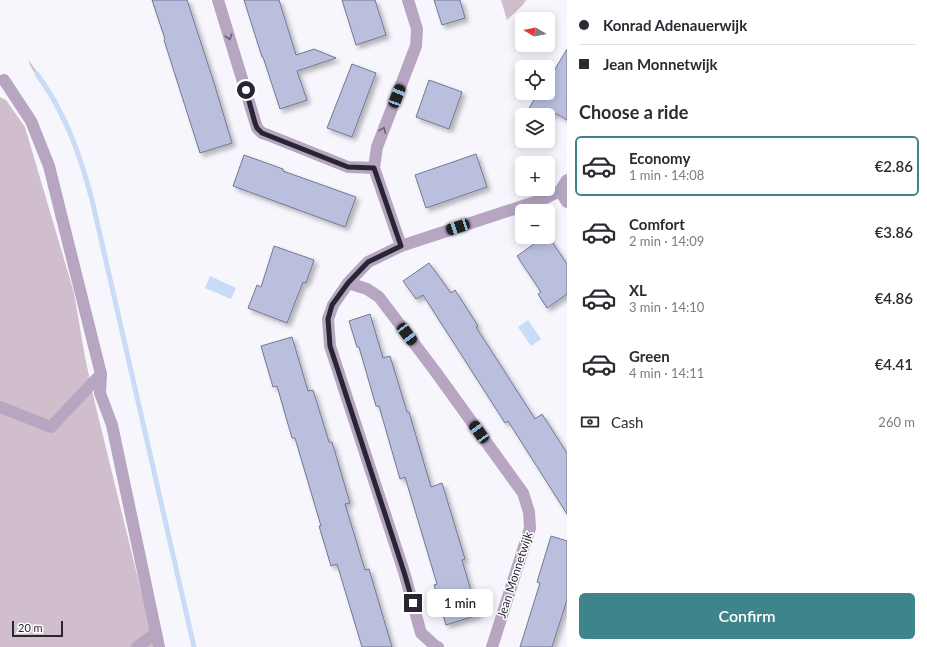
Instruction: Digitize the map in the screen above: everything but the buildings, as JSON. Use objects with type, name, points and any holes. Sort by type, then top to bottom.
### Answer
[{"type":"street","points":[[218,0],[257,128],[262,133],[348,167],[374,168]]},
{"type":"street","points":[[401,246],[374,168],[377,147],[416,46],[417,30],[408,0]]},
{"type":"street","points":[[1,78],[31,121],[50,166],[101,374],[100,393],[112,425],[159,647]]},
{"type":"street","points":[[438,647],[421,633],[404,572],[330,346],[328,319],[332,305],[348,283],[368,262],[401,246],[544,199],[560,191],[567,180]]},
{"type":"street","points":[[560,191],[567,202]]},
{"type":"street","name":"Jean Monnetwijk","points":[[348,283],[367,289],[379,297],[435,371],[523,493],[529,512],[530,528],[492,647]]},
{"type":"street","points":[[0,407],[51,427],[101,374]]},
{"type":"street","points":[[137,647],[156,633]]},
{"type":"shaded area","points":[[501,0],[526,0],[523,5],[507,20]]},
{"type":"shaded area","points":[[28,59],[51,92],[63,113],[77,146],[88,181],[195,647],[193,647],[86,182],[75,148],[60,115],[31,67]]},
{"type":"shaded area","points":[[0,97],[6,100],[25,127],[74,293],[94,399],[150,628],[153,647],[0,647]]},
{"type":"water","points":[[210,276],[236,288],[231,299],[205,288]]},
{"type":"water","points":[[528,320],[541,339],[531,346],[518,327]]},
{"type":"waterway","points":[[37,74],[53,99],[71,136],[80,158],[90,192],[194,647]]},
{"type":"route","points":[[246,90],[255,123],[257,128],[262,133],[348,167],[374,168],[401,246],[368,262],[357,272],[332,305],[328,319],[330,346],[413,603]]}]
